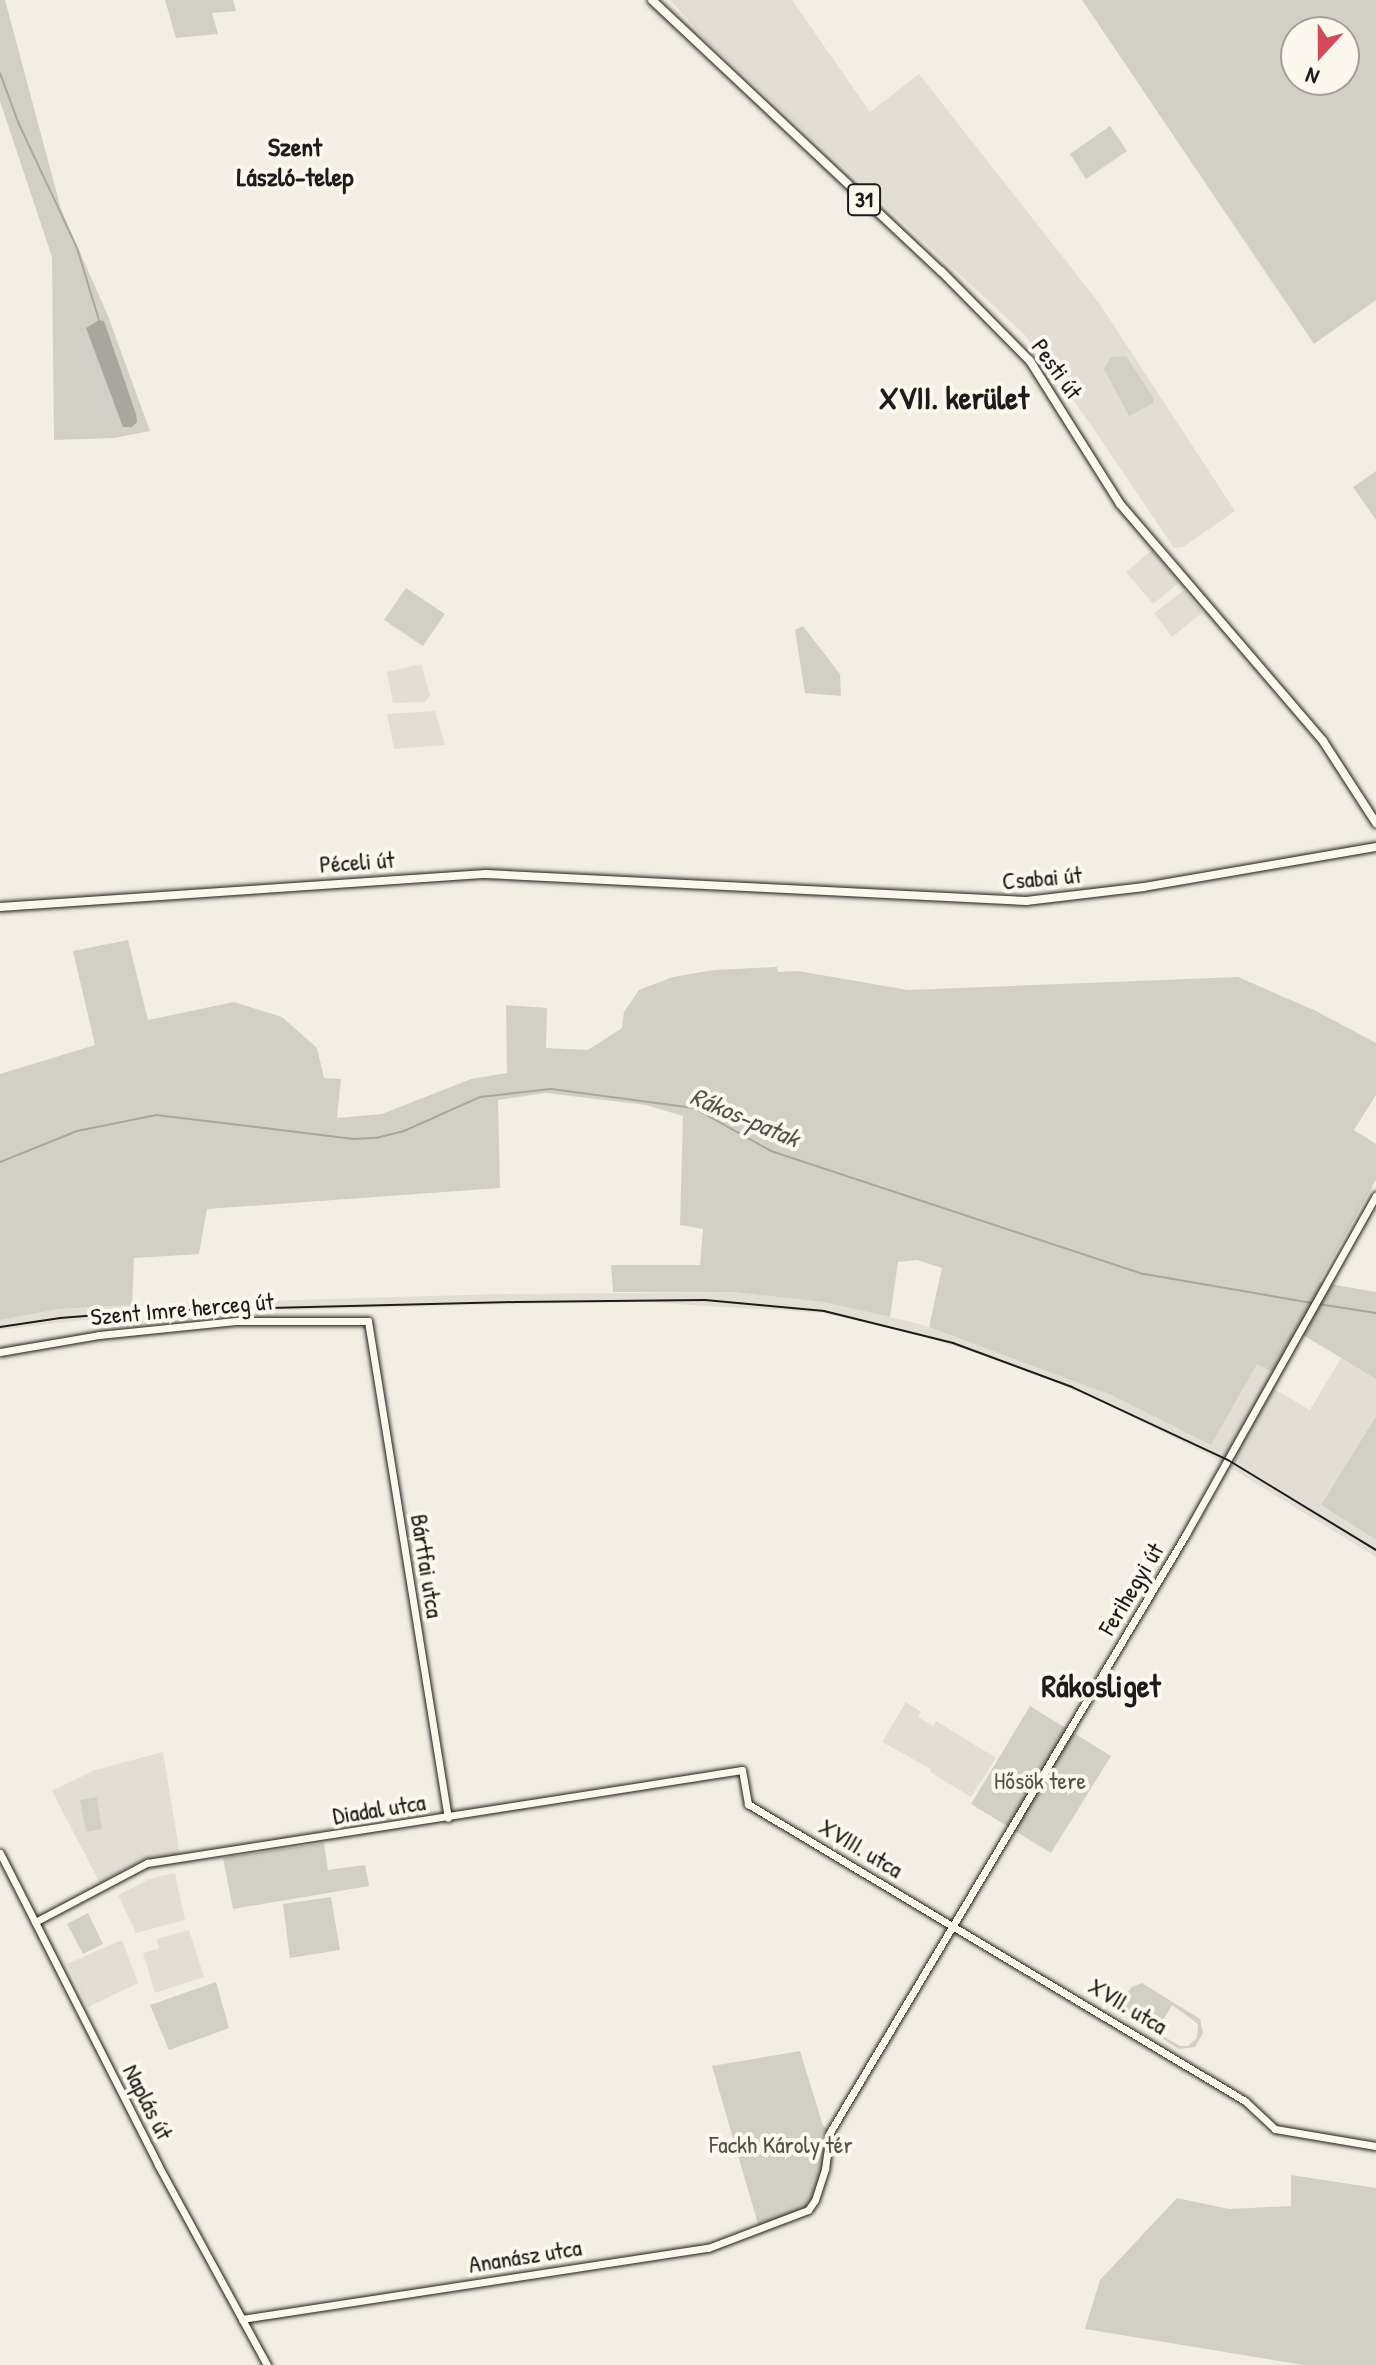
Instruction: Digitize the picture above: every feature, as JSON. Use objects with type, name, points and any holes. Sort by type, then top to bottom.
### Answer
[{"type":"main road","name":"Pesti út","points":[[652,0],[1025,355],[1120,504],[1323,741],[1374,818]]},
{"type":"main road","name":"Csabai út","points":[[717,887],[1026,901],[1170,883],[1373,848]]},
{"type":"main road","name":"Péceli út","points":[[0,907],[486,874],[717,887]]},
{"type":"street","name":"Ferihegyi út","points":[[808,2210],[820,2186],[830,2132],[1186,1534],[1376,1196]]},
{"type":"street","name":"Szent Imre herceg út","points":[[0,1352],[99,1335],[238,1321],[368,1321]]},
{"type":"street","name":"Bártfai utca","points":[[368,1321],[448,1818]]},
{"type":"street","name":"XVIII. utca","points":[[742,1770],[748,1804],[954,1926]]},
{"type":"street","name":"Diadal utca","points":[[35,1922],[147,1863],[742,1770]]},
{"type":"street","name":"Naplás út","points":[[0,1853],[158,2165],[267,2365]]},
{"type":"street","name":"XVII. utca","points":[[954,1926],[1245,2101],[1275,2129],[1376,2146]]},
{"type":"street","name":"Ananász utca","points":[[242,2319],[708,2248],[808,2210]]},
{"type":"shaded area","points":[[670,0],[792,0],[870,112],[919,74],[1099,303],[1235,511],[1183,547],[1174,548],[1089,422],[1024,334],[705,39]]},
{"type":"shaded area","points":[[99,320],[104,321],[136,414],[137,422],[132,427],[123,427],[86,328]]},
{"type":"shaded area","points":[[1152,550],[1179,583],[1153,604],[1126,572]]},
{"type":"shaded area","points":[[1184,590],[1202,613],[1172,637],[1154,613]]},
{"type":"shaded area","points":[[421,664],[430,695],[425,702],[393,703],[387,672]]},
{"type":"shaded area","points":[[435,711],[445,745],[394,749],[387,714]]},
{"type":"shaded area","points":[[733,1292],[823,1302],[916,1323],[1015,1356],[1109,1394],[1211,1445],[1257,1363],[1280,1376],[1274,1389],[1310,1410],[1341,1358],[1376,1379],[1376,1416],[1321,1505],[1376,1540],[1376,1557],[1213,1457],[1104,1403],[1012,1364],[912,1333],[822,1313],[642,1302],[524,1304],[134,1314],[0,1330],[0,1320],[59,1309],[132,1305],[499,1294]]},
{"type":"shaded area","points":[[906,1702],[921,1712],[918,1717],[933,1726],[936,1721],[996,1758],[971,1797],[930,1772],[931,1769],[882,1742]]},
{"type":"shaded area","points":[[163,1752],[180,1855],[141,1861],[100,1883],[52,1791],[95,1770]]},
{"type":"shaded area","points":[[175,1873],[185,1920],[136,1933],[118,1895],[149,1879]]},
{"type":"shaded area","points":[[189,1930],[204,1977],[155,1993],[143,1953],[159,1948],[156,1939]]},
{"type":"shaded area","points":[[122,1940],[138,1983],[88,2007],[67,1964]]},
{"type":"green space","points":[[0,0],[5,0],[61,209],[108,316],[150,431],[114,438],[54,440],[52,257],[0,101]]},
{"type":"green space","points":[[165,0],[233,0],[236,11],[212,13],[218,34],[176,38]]},
{"type":"green space","points":[[1082,0],[1376,0],[1376,300],[1314,344]]},
{"type":"green space","points":[[1110,126],[1127,151],[1086,179],[1070,154]]},
{"type":"green space","points":[[1126,356],[1153,397],[1153,403],[1129,416],[1104,369],[1111,357]]},
{"type":"green space","points":[[1376,471],[1376,520],[1353,487]]},
{"type":"green space","points":[[406,588],[445,614],[423,646],[384,620]]},
{"type":"green space","points":[[803,626],[840,674],[841,696],[805,693],[795,630]]},
{"type":"green space","points":[[128,940],[148,1020],[234,1002],[282,1017],[317,1048],[324,1078],[341,1079],[337,1118],[382,1114],[471,1079],[507,1073],[506,1005],[547,1008],[546,1048],[588,1050],[622,1028],[624,1012],[639,990],[673,977],[714,970],[777,967],[778,972],[798,971],[908,990],[1238,977],[1314,1010],[1376,1043],[1376,1095],[1354,1130],[1376,1144],[1376,1180],[1319,1282],[1376,1292],[1376,1379],[1303,1335],[1280,1376],[1257,1364],[1211,1445],[1109,1394],[929,1327],[942,1268],[917,1260],[898,1262],[890,1317],[823,1302],[733,1292],[613,1292],[611,1265],[700,1265],[703,1229],[680,1225],[683,1116],[646,1105],[546,1093],[498,1100],[500,1188],[207,1209],[199,1254],[134,1258],[132,1305],[59,1309],[0,1320],[0,1074],[95,1045],[73,951]]},
{"type":"green space","points":[[1376,1416],[1376,1540],[1321,1505]]},
{"type":"green space","name":"Hősök tere","points":[[1030,1706],[1111,1756],[1051,1853],[971,1804]]},
{"type":"green space","points":[[97,1797],[102,1829],[86,1832],[80,1800]]},
{"type":"green space","points":[[324,1843],[328,1870],[365,1865],[369,1886],[233,1909],[223,1858]]},
{"type":"green space","points":[[331,1897],[340,1950],[290,1958],[283,1904]]},
{"type":"green space","points":[[88,1913],[103,1944],[83,1954],[67,1924]]},
{"type":"green space","points":[[216,1982],[229,2028],[169,2050],[150,2005]]},
{"type":"green space","points":[[1142,1983],[1200,2019],[1203,2033],[1195,2047],[1179,2049],[1127,2016],[1123,2008],[1124,1996],[1132,1987]],"holes":[[[1172,2005],[1198,2024],[1197,2038],[1188,2046],[1180,2046],[1156,2032]]]},
{"type":"green space","name":"Fackh Károly tér","points":[[800,2051],[823,2126],[830,2132],[827,2146],[813,2205],[760,2231],[712,2066]]},
{"type":"green space","points":[[1291,2175],[1376,2188],[1376,2365],[1304,2365],[1085,2329],[1100,2280],[1177,2198],[1229,2209],[1291,2206]]},
{"type":"waterway","points":[[0,73],[18,122],[77,248],[99,320]]},
{"type":"waterway","name":"Rákos-patak","points":[[0,1162],[77,1131],[156,1115],[354,1139],[376,1138],[404,1131],[480,1097],[551,1089],[694,1108],[771,1151],[1144,1274],[1312,1303]]},
{"type":"waterway","name":"Rákos-patak","points":[[1318,1304],[1376,1313]]},
{"type":"railway","points":[[0,1327],[60,1318],[148,1311],[516,1302],[705,1300],[824,1311],[953,1343],[1072,1387],[1228,1460],[1376,1550]]},
{"type":"district","name":"Szent László-telep","points":[[295,162]]},
{"type":"district","name":"XVII. kerület","points":[[954,398]]},
{"type":"district","name":"Rákosliget","points":[[1101,1686]]}]
